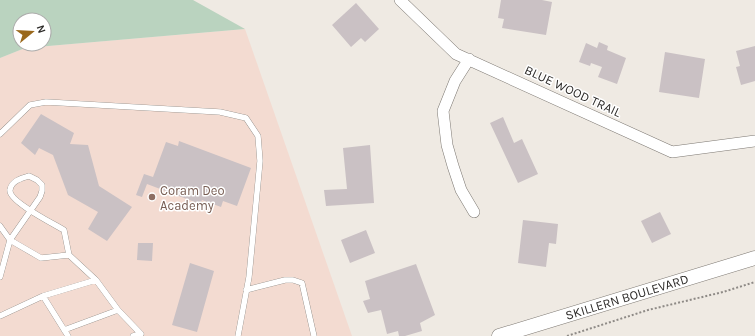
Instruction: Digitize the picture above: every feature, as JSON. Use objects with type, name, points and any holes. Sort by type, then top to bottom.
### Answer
[{"type":"street","name":"BLUE WOOD TRAIL","points":[[400,0],[456,54],[672,152],[755,141]]},
{"type":"street","points":[[469,59],[455,81],[444,111],[447,144],[453,166],[461,190],[474,212]]},
{"type":"street","name":"SKILLERN BOULEVARD","points":[[499,336],[755,258]]},
{"type":"lane","points":[[0,134],[30,105],[46,102],[220,112],[246,118],[258,136],[260,161],[246,290],[238,336]]},
{"type":"lane","points":[[0,277],[10,240],[31,210],[40,198],[42,185],[37,180],[29,176],[20,178],[13,183],[10,189],[10,194],[16,200],[31,210],[64,230],[69,255],[96,280],[118,310],[141,334],[133,336]]},
{"type":"lane","points":[[0,226],[10,240],[41,258],[69,255]]},
{"type":"lane","points":[[0,316],[43,296],[96,280]]},
{"type":"lane","points":[[246,290],[285,280],[294,280],[302,283],[314,336]]},
{"type":"lane","points":[[43,296],[68,336]]},
{"type":"lane","points":[[64,330],[118,310]]},
{"type":"path","points":[[567,336],[648,310],[723,292],[755,282]]},
{"type":"shaded area","name":"Coram Deo Academy","points":[[245,29],[352,336],[0,336],[0,58],[15,52],[52,52],[52,46]]},
{"type":"green space","points":[[0,0],[193,0],[245,29],[52,46],[52,12],[12,12],[12,52],[15,52],[0,58]]},
{"type":"building","points":[[501,0],[542,0],[552,2],[546,35],[502,28],[504,19],[498,18]]},
{"type":"building","points":[[356,3],[379,29],[365,42],[361,38],[351,47],[332,25]]},
{"type":"building","points":[[599,42],[608,46],[607,50],[626,58],[617,84],[598,77],[602,67],[591,63],[590,66],[579,62],[586,43],[597,48]]},
{"type":"building","points":[[755,46],[755,81],[741,85],[736,67],[740,66],[736,51]]},
{"type":"building","points":[[665,52],[705,59],[699,98],[659,92]]},
{"type":"building","points":[[41,114],[74,133],[70,144],[88,145],[99,186],[132,207],[107,241],[88,229],[98,212],[68,195],[53,155],[39,148],[35,155],[21,143]]},
{"type":"building","points":[[503,117],[514,143],[522,139],[538,174],[518,183],[490,123]]},
{"type":"building","points":[[179,141],[251,168],[237,206],[223,201],[221,207],[202,200],[200,204],[147,184],[142,197],[136,195],[144,174],[153,177],[166,142],[178,146]]},
{"type":"building","points":[[370,145],[374,203],[326,206],[324,190],[347,189],[343,148]]},
{"type":"building","points":[[660,212],[671,234],[652,243],[641,221]]},
{"type":"building","points":[[523,220],[558,224],[556,244],[549,243],[546,267],[518,263]]},
{"type":"building","points":[[366,230],[375,253],[350,263],[341,240]]},
{"type":"building","points":[[138,243],[153,243],[152,261],[137,260]]},
{"type":"building","points":[[190,263],[214,271],[197,332],[172,325]]},
{"type":"building","points":[[416,264],[435,315],[420,323],[422,331],[405,336],[399,336],[398,331],[387,334],[381,310],[368,313],[363,301],[370,299],[365,281]]},
{"type":"place","name":"Coram Deo Academy","points":[[152,197]]}]
